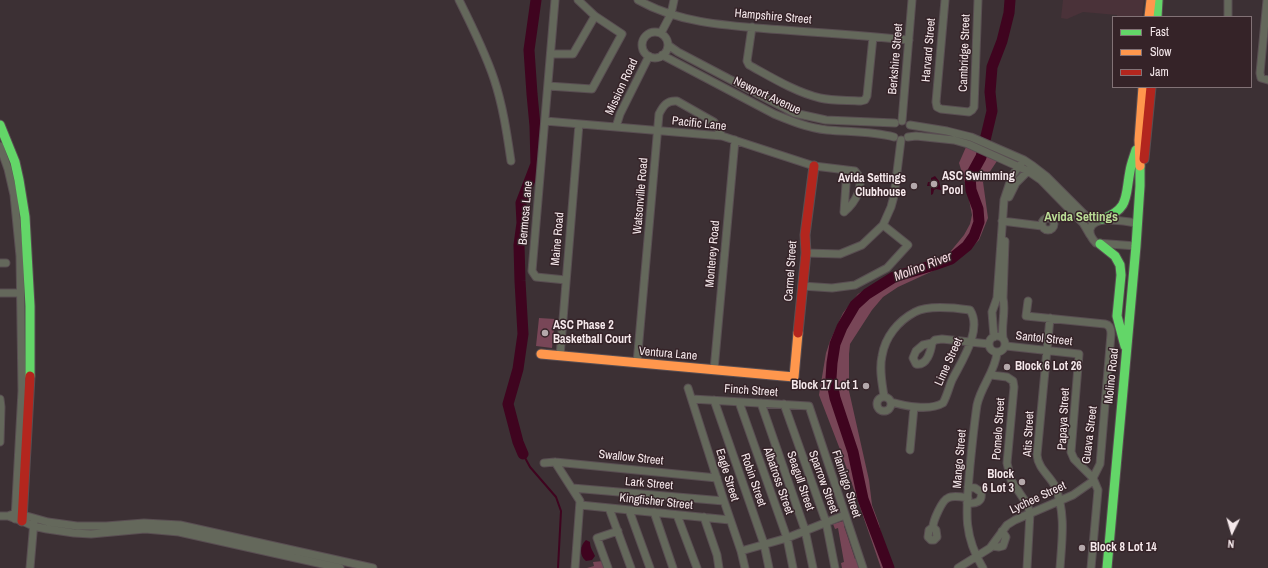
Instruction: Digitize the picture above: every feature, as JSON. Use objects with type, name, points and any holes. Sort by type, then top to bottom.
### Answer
[{"type":"street","points":[[459,0],[478,38],[494,79],[503,110],[511,161]]},
{"type":"street","points":[[545,121],[555,0]]},
{"type":"street","points":[[548,86],[592,89],[622,34],[595,16],[578,0]]},
{"type":"street","name":"Hampshire Street","points":[[638,0],[651,7],[694,20],[752,27],[909,40]]},
{"type":"street","points":[[660,33],[671,14],[674,0]]},
{"type":"street","name":"Berkshire Street","points":[[899,122],[909,40],[912,0]]},
{"type":"street","name":"Harvard Street","points":[[945,0],[936,102],[937,107],[941,109],[969,112],[974,106]]},
{"type":"street","name":"Cambridge Street","points":[[974,106],[978,0]]},
{"type":"street","points":[[1149,16],[1151,0]]},
{"type":"street","points":[[1157,16],[1158,0]]},
{"type":"street","points":[[1228,0],[1228,16]]},
{"type":"street","points":[[1267,0],[1265,44],[1260,73],[1261,78],[1268,80]]},
{"type":"street","points":[[551,54],[573,54],[595,16]]},
{"type":"street","points":[[752,27],[747,60],[749,65],[798,91],[820,98],[864,100],[867,96],[873,37]]},
{"type":"street","points":[[652,32],[660,33],[666,38],[668,45],[662,56],[655,57],[649,56],[643,49],[642,45],[645,37],[652,32]]},
{"type":"street","name":"Newport Avenue","points":[[668,45],[678,52],[794,113],[826,120],[899,122]]},
{"type":"street","name":"Mission Road","points":[[616,127],[620,114],[649,56]]},
{"type":"street","name":"Newport Avenue","points":[[662,56],[774,114],[806,126],[826,130],[882,134],[901,138],[916,136],[969,140]]},
{"type":"street","name":"Molino Road","points":[[1107,568],[1138,223],[1140,186],[1139,140],[1143,88]]},
{"type":"street","name":"Molino Road","points":[[1140,186],[1147,142],[1151,88]]},
{"type":"street","name":"Watsonville Road","points":[[637,363],[659,114],[663,106],[668,102],[677,101],[714,122],[722,136]]},
{"type":"street","name":"Pacific Lane","points":[[545,121],[722,136],[814,166],[847,170]]},
{"type":"street","name":"Bermosa Lane","points":[[545,121],[532,271],[536,277],[566,280]]},
{"type":"street","points":[[899,122],[910,125],[911,132],[901,138],[892,134],[892,128],[899,122]]},
{"type":"street","name":"Maine Road","points":[[560,356],[579,124]]},
{"type":"street","points":[[0,125],[7,140],[12,168],[20,256],[22,391],[19,517]]},
{"type":"street","name":"Newport Avenue","points":[[910,125],[947,131],[1022,163],[1046,176],[1088,218],[1099,221]]},
{"type":"street","points":[[806,253],[840,254],[862,245],[883,224],[894,196],[901,138]]},
{"type":"street","name":"Monterey Road","points":[[714,370],[735,140]]},
{"type":"street","points":[[1090,235],[1092,225],[1116,214],[1124,204],[1127,198],[1129,173],[1139,140]]},
{"type":"street","points":[[0,146],[12,168],[23,194],[26,215],[30,293],[29,409],[19,517]]},
{"type":"street","points":[[1001,269],[1005,307],[1002,324],[1003,338],[1006,346],[1003,351],[997,353],[990,349],[992,312],[997,298],[1001,269],[1004,200],[1012,176],[1022,163]]},
{"type":"street","name":"Carmel Street","points":[[794,377],[806,253],[805,235],[814,166]]},
{"type":"street","points":[[1004,221],[1010,193],[1031,168]]},
{"type":"street","name":"Newport Avenue","points":[[1031,168],[1080,220],[1092,240],[1100,244]]},
{"type":"street","points":[[847,170],[855,172],[858,175],[860,183],[858,195],[851,206],[844,212],[847,170]]},
{"type":"street","points":[[1004,221],[1042,226]]},
{"type":"street","points":[[1099,221],[1138,223]]},
{"type":"street","points":[[802,286],[832,288],[855,285],[887,268],[908,245],[883,224]]},
{"type":"street","points":[[1100,244],[1136,246]]},
{"type":"street","points":[[1100,244],[1115,256],[1120,265],[1121,275],[1117,316],[1127,354]]},
{"type":"street","points":[[0,292],[20,294]]},
{"type":"street","points":[[1028,301],[1026,316],[1050,318]]},
{"type":"street","name":"Lime Street","points":[[938,308],[970,310],[974,321],[971,342],[950,384],[943,403],[937,406],[914,407],[891,402],[889,398],[884,396],[881,363],[884,348],[896,326],[916,311],[938,308]]},
{"type":"street","name":"Guava Street","points":[[1050,318],[1105,324],[1110,326],[1111,334],[1100,464],[1093,479],[1098,490],[1091,568]]},
{"type":"street","name":"Atis Street","points":[[1050,318],[1037,459],[1054,486],[1060,501],[1063,523],[1060,568]]},
{"type":"street","points":[[932,343],[935,340],[942,339],[971,342],[991,340],[998,336],[1003,338]]},
{"type":"street","name":"Santol Street","points":[[1006,346],[1079,354]]},
{"type":"street","name":"Mango Street","points":[[983,568],[970,538],[966,514],[977,405],[981,392],[991,375],[997,353]]},
{"type":"street","name":"Ventura Lane","points":[[541,354],[794,377]]},
{"type":"street","name":"Papaya Street","points":[[1079,354],[1071,452],[1074,458],[1093,479]]},
{"type":"street","name":"Pomelo Street","points":[[991,375],[1008,377],[1013,381],[1014,387],[1007,464],[1011,480],[1027,504],[1030,513],[1031,523],[1027,568]]},
{"type":"street","name":"Eagle Street","points":[[688,388],[741,551],[745,568]]},
{"type":"street","name":"Lime Street","points":[[884,396],[877,400],[876,404],[878,409],[882,411],[887,410],[891,407],[891,402]]},
{"type":"street","name":"Finch Street","points":[[692,398],[809,406]]},
{"type":"street","points":[[0,399],[0,442]]},
{"type":"street","name":"Robin Street","points":[[714,400],[764,544],[769,568]]},
{"type":"street","name":"Albatross Street","points":[[739,402],[787,538],[793,568]]},
{"type":"street","name":"Seagull Street","points":[[761,403],[805,530],[813,568]]},
{"type":"street","name":"Sparrow Street","points":[[784,404],[826,522],[835,568]]},
{"type":"street","name":"Flamingo Street","points":[[809,406],[863,568]]},
{"type":"street","points":[[910,450],[914,407]]},
{"type":"street","points":[[555,462],[579,498],[580,505],[575,568]]},
{"type":"street","name":"Swallow Street","points":[[544,463],[555,462],[717,478]]},
{"type":"street","name":"Lychee Street","points":[[958,568],[978,557],[992,546],[1007,525],[1030,513],[1073,495],[1093,479]]},
{"type":"street","points":[[933,527],[933,521],[948,498],[967,500],[977,503],[980,501],[982,497],[981,492],[975,488],[968,487]]},
{"type":"street","name":"Lark Street","points":[[572,488],[724,501]]},
{"type":"street","name":"Kingfisher Street","points":[[580,505],[730,520]]},
{"type":"street","points":[[609,508],[631,568]]},
{"type":"street","points":[[629,510],[650,568]]},
{"type":"street","points":[[654,512],[674,568]]},
{"type":"street","points":[[677,515],[697,568]]},
{"type":"street","points":[[0,516],[19,517],[48,529],[91,534],[145,529],[179,532],[340,568]]},
{"type":"street","points":[[741,551],[787,538],[845,516]]},
{"type":"street","points":[[704,518],[717,555],[719,568]]},
{"type":"street","points":[[30,568],[34,522]]},
{"type":"street","points":[[34,522],[77,526],[106,526],[144,523],[180,525],[373,568]]},
{"type":"street","points":[[608,568],[597,538],[618,531]]},
{"type":"shaded area","points":[[1063,0],[1144,0],[1142,16],[1117,16],[1083,12],[1067,19],[1061,18]]},
{"type":"shaded area","points":[[966,147],[997,161],[983,182],[988,218],[979,240],[959,259],[898,287],[883,297],[872,310],[850,344],[849,391],[869,480],[872,505],[879,524],[884,547],[894,568],[881,568],[841,452],[819,395],[826,353],[843,313],[858,294],[897,271],[914,265],[940,260],[950,252],[964,235],[970,224],[972,215],[967,189],[959,163]]},
{"type":"shaded area","name":"ASC Swimming Pool","points":[[935,176],[939,181],[941,190],[934,190],[933,194],[931,195],[931,186],[927,186],[928,182],[931,182],[931,178]]},
{"type":"shaded area","name":"ASC Phase 2 Basketball Court","points":[[539,318],[555,319],[552,348],[536,346]]},
{"type":"shaded area","points":[[847,520],[848,523],[844,526],[855,559],[859,558],[863,568],[842,568],[841,563],[844,562],[838,528],[835,529],[833,524]]},
{"type":"shaded area","points":[[586,540],[590,542],[595,556],[592,560],[586,561],[582,556],[581,550],[582,545]]},
{"type":"shaded area","points":[[603,561],[604,568],[587,568],[594,566],[593,562]]},
{"type":"waterway","points":[[523,454],[518,442],[508,404],[518,369],[523,334],[519,245],[522,223],[521,203],[536,164],[535,126],[529,50],[536,0]]},
{"type":"waterway","name":"Molino River","points":[[889,568],[863,499],[853,452],[835,398],[831,378],[835,344],[842,327],[855,305],[867,294],[894,277],[951,259],[967,246],[974,236],[979,222],[978,209],[971,190],[970,177],[981,157],[992,111],[990,92],[992,67],[1002,41],[1009,13],[1010,0]]},
{"type":"waterway","points":[[523,454],[530,467],[556,497],[561,511],[558,568]]},
{"type":"traffic: fast","points":[[1157,16],[1158,0]]},
{"type":"traffic: fast","points":[[0,125],[15,162],[25,217],[30,306],[30,376]]},
{"type":"traffic: fast","points":[[1102,219],[1117,211],[1125,201],[1130,168],[1136,150]]},
{"type":"traffic: fast","points":[[1107,568],[1136,246],[1140,166]]},
{"type":"traffic: fast","points":[[1100,244],[1115,256],[1120,265],[1121,275],[1117,316],[1125,346]]},
{"type":"traffic: slow","points":[[1149,16],[1151,0]]},
{"type":"traffic: slow","points":[[1140,166],[1139,140],[1143,88]]},
{"type":"traffic: slow","points":[[541,354],[794,377],[798,333]]},
{"type":"traffic: jam","points":[[1144,159],[1151,88]]},
{"type":"traffic: jam","points":[[798,333],[806,253],[805,235],[814,166]]},
{"type":"traffic: jam","points":[[22,521],[30,376]]},
{"type":"place","name":"ASC Swimming Pool","points":[[934,184]]},
{"type":"place","name":"Avida Settings Clubhouse","points":[[914,186]]},
{"type":"place","name":"ASC Phase 2 Basketball Court","points":[[545,333]]},
{"type":"place","name":"Block 6 Lot 26","points":[[1007,367]]},
{"type":"place","name":"Block 17 Lot 1","points":[[866,386]]},
{"type":"place","name":"Block 6 Lot 3","points":[[1022,482]]},
{"type":"place","name":"Block 8 Lot 14","points":[[1082,548]]},
{"type":"district","name":"Avida Settings","points":[[1081,218]]}]
